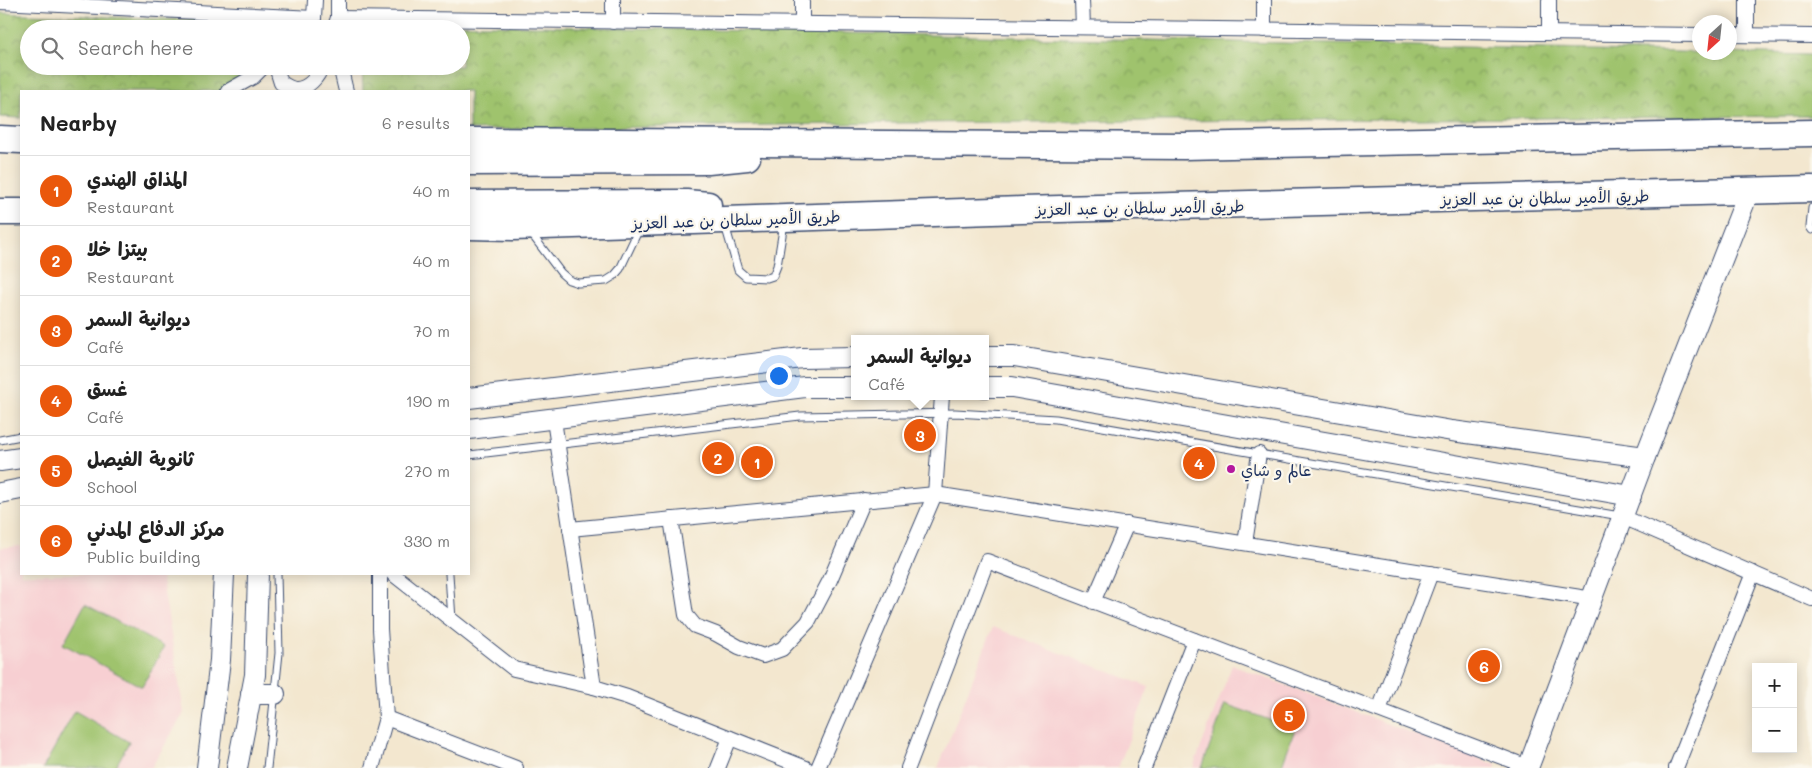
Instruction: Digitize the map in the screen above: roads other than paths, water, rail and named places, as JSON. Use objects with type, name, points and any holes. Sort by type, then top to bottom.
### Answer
[{"type":"highway","points":[[470,141],[1184,146],[1812,134]]},
{"type":"highway","points":[[0,140],[20,140]]},
{"type":"highway","points":[[470,162],[708,161],[872,143]]},
{"type":"highway","name":"طريق الأمير سلطان بن عبد العزيز","points":[[470,226],[519,227],[1812,189]]},
{"type":"highway","points":[[470,204],[686,203],[855,216]]},
{"type":"street","points":[[0,2],[314,18],[315,0]]},
{"type":"street","points":[[337,20],[338,0]]},
{"type":"street","points":[[613,0],[613,22]]},
{"type":"street","points":[[802,0],[802,24]]},
{"type":"street","points":[[1082,0],[1082,27]]},
{"type":"street","points":[[1264,0],[1264,30]]},
{"type":"street","points":[[1549,0],[1549,33]]},
{"type":"street","points":[[1747,0],[1748,35]]},
{"type":"street","points":[[470,24],[613,22],[1692,35]]},
{"type":"street","points":[[1737,35],[1812,36]]},
{"type":"street","points":[[230,90],[255,75]]},
{"type":"street","points":[[279,75],[281,83],[294,89],[306,87],[318,75]]},
{"type":"street","points":[[342,75],[346,90]]},
{"type":"street","points":[[908,768],[987,561],[1528,767],[1593,599],[1630,496],[1749,191]]},
{"type":"street","points":[[470,234],[519,227]]},
{"type":"street","points":[[989,356],[1014,356],[1452,431],[1645,457]]},
{"type":"street","points":[[470,398],[802,358],[851,357]]},
{"type":"street","points":[[470,430],[805,387],[851,387]]},
{"type":"street","points":[[989,387],[1012,387],[1630,496]]},
{"type":"street","points":[[818,768],[935,494],[942,400]]},
{"type":"street","points":[[554,420],[594,688]]},
{"type":"street","points":[[1245,543],[1259,454]]},
{"type":"street","points":[[0,461],[20,458]]},
{"type":"street","points":[[0,493],[20,490]]},
{"type":"street","points":[[570,529],[935,494],[1593,599]]},
{"type":"street","points":[[671,519],[686,615],[695,626],[763,656],[782,649],[808,622],[830,580],[864,500]]},
{"type":"street","points":[[1623,517],[1812,599]]},
{"type":"street","points":[[1093,602],[1127,524]]},
{"type":"street","points":[[1379,710],[1431,573]]},
{"type":"street","points":[[1676,768],[1753,573]]},
{"type":"street","points":[[206,768],[220,660],[224,575]]},
{"type":"street","points":[[237,768],[254,675],[258,575]]},
{"type":"street","points":[[372,768],[386,718],[380,629],[380,575]]},
{"type":"street","points":[[394,575],[514,669],[627,697],[806,768]]},
{"type":"street","points":[[1144,768],[1194,640]]},
{"type":"street","points":[[251,694],[274,694]]},
{"type":"street","points":[[386,718],[516,768]]},
{"type":"street","points":[[718,768],[730,738]]},
{"type":"lane","points":[[1812,208],[1810,227],[1812,230]]},
{"type":"lane","points":[[724,220],[738,270],[746,277],[767,278],[773,276],[777,266],[785,218]]},
{"type":"lane","points":[[519,227],[561,273],[569,280],[578,283],[606,281],[614,276],[620,269],[642,223]]},
{"type":"lane","points":[[470,455],[800,416],[941,413],[1056,419],[1623,517]]},
{"type":"lane","points":[[0,440],[20,436]]},
{"type":"lane","points":[[267,768],[278,653],[277,575]]},
{"type":"lane","points":[[449,575],[452,620]]},
{"type":"place","name":"ديوانية السمر","points":[[920,435]]},
{"type":"place","name":"بيتزا خلا","points":[[718,458]]},
{"type":"place","name":"المذاق الهندي","points":[[757,462]]},
{"type":"place","name":"غسق","points":[[1199,463]]},
{"type":"place","name":"عالم و شاي","points":[[1231,469]]},
{"type":"place","name":"مركز الدفاع المدني","points":[[1484,666]]},
{"type":"place","name":"ثانوية الفيصل","points":[[1289,715]]}]
